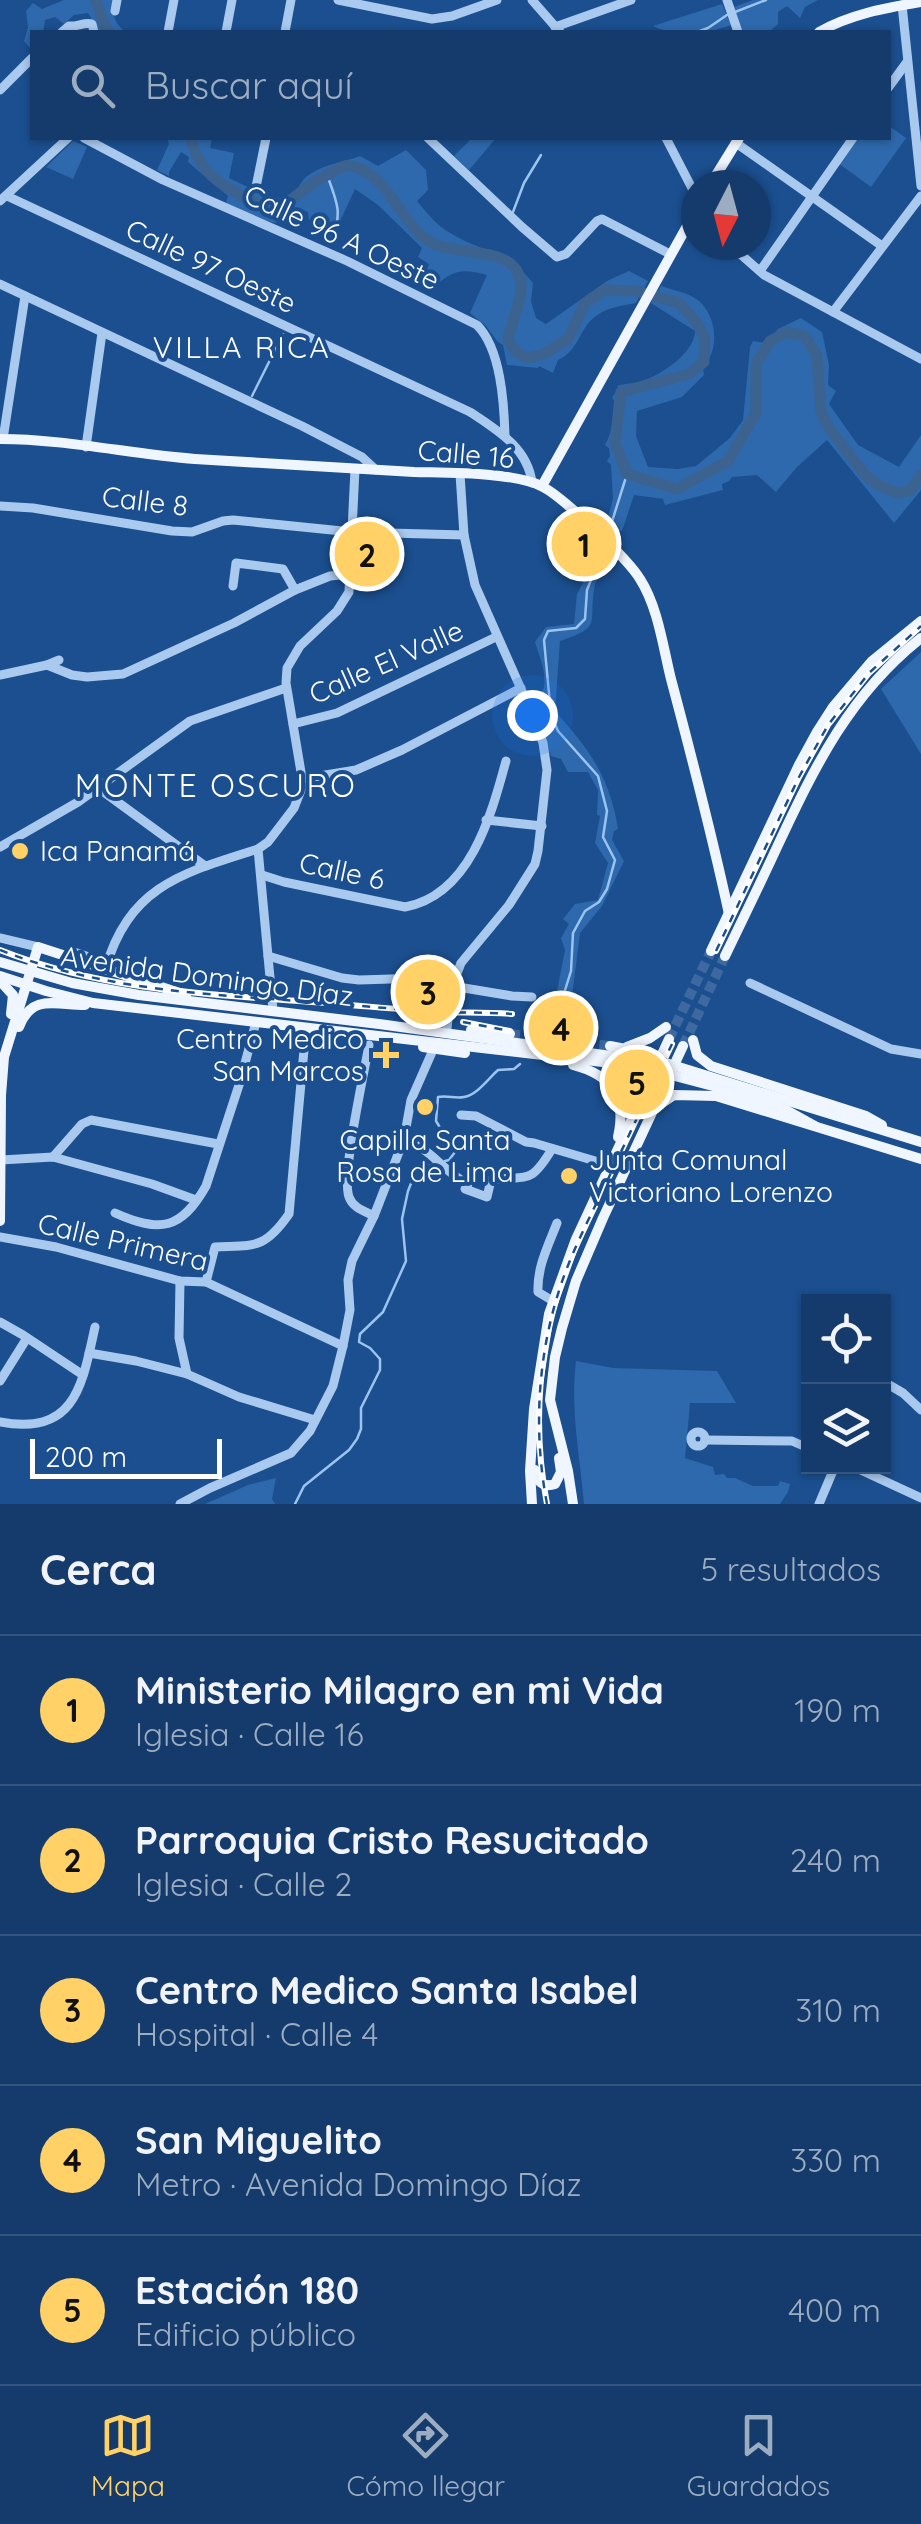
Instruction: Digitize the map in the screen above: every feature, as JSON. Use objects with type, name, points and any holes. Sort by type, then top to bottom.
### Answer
[{"type":"main road","points":[[824,30],[853,17],[921,2]]},
{"type":"main road","points":[[719,170],[738,140]]},
{"type":"main road","points":[[537,484],[681,236]]},
{"type":"main road","name":"Calle 16","points":[[2,439],[168,457],[518,479],[537,484],[560,499],[620,555],[645,590],[661,639],[729,914]]},
{"type":"main road","points":[[711,952],[799,765],[833,707],[872,661],[921,621]]},
{"type":"main road","points":[[725,956],[815,766],[857,702],[896,658],[921,638]]},
{"type":"main road","points":[[722,879],[732,888],[743,886]]},
{"type":"main road","points":[[0,1221],[3,1065],[38,948],[106,966],[215,1004]]},
{"type":"main road","name":"Avenida Domingo Díaz","points":[[0,962],[83,985],[669,1064],[895,1134]]},
{"type":"main road","points":[[0,979],[14,1001],[0,1048]]},
{"type":"main road","name":"Avenida Domingo Díaz","points":[[0,979],[93,1003],[663,1072],[779,1106],[815,1126]]},
{"type":"main road","points":[[1,1130],[9,1062],[22,1018],[39,1004],[93,1003]]},
{"type":"main road","points":[[405,1027],[424,1025],[510,1034]]},
{"type":"main road","points":[[403,1041],[433,1050],[638,1071],[641,1054],[616,1047],[668,1033],[576,1239],[553,1301],[532,1424],[532,1504]]},
{"type":"main road","points":[[532,1424],[536,1476],[542,1484],[552,1485],[561,1472],[550,1400],[555,1358],[576,1281],[688,1043],[699,1058],[717,1068],[866,1116],[895,1134],[921,1142]]},
{"type":"main road","points":[[573,1065],[600,1075],[617,1096],[621,1116],[612,1160]]},
{"type":"main road","points":[[716,1096],[704,1082],[707,1072],[717,1068]]},
{"type":"main road","points":[[651,1115],[670,1096],[716,1096],[921,1159]]},
{"type":"main road","points":[[550,1400],[573,1504]]},
{"type":"street","points":[[168,30],[174,0]]},
{"type":"street","points":[[226,30],[232,0]]},
{"type":"street","points":[[285,30],[291,0]]},
{"type":"street","points":[[338,0],[432,19],[496,0]]},
{"type":"street","points":[[532,0],[557,30],[631,0]]},
{"type":"street","points":[[726,0],[737,30]]},
{"type":"street","points":[[902,5],[921,186]]},
{"type":"street","points":[[65,29],[87,23],[94,30]]},
{"type":"street","points":[[0,90],[30,60]]},
{"type":"street","points":[[891,84],[907,62]]},
{"type":"street","points":[[4,199],[66,140]]},
{"type":"street","name":"Calle 96 A Oeste","points":[[88,140],[163,180],[346,260],[477,325],[488,335],[498,370],[505,436]]},
{"type":"street","points":[[256,187],[266,140]]},
{"type":"street","points":[[430,140],[551,254],[562,257],[602,219],[670,254]]},
{"type":"street","points":[[667,140],[683,170]]},
{"type":"street","points":[[738,140],[882,246]]},
{"type":"street","points":[[760,271],[852,140]]},
{"type":"street","points":[[834,312],[921,196]]},
{"type":"street","name":"Calle 97 Oeste","points":[[4,199],[470,412],[505,436],[524,458],[537,484]]},
{"type":"street","points":[[747,260],[760,271],[921,359]]},
{"type":"street","points":[[0,284],[302,426],[362,458],[376,470]]},
{"type":"street","points":[[2,439],[25,296]]},
{"type":"street","points":[[86,446],[102,332]]},
{"type":"street","points":[[71,950],[106,966],[120,930],[146,898],[205,866],[258,849],[294,808],[302,778],[286,676],[291,659],[305,640],[340,607],[349,592],[355,469]]},
{"type":"street","points":[[448,1028],[453,982],[466,954],[510,905],[531,874],[542,826],[547,770],[546,756],[521,688],[474,585],[464,535],[460,474]]},
{"type":"street","name":"Calle 8","points":[[0,506],[172,531],[192,532],[232,520],[352,532],[464,535]]},
{"type":"street","points":[[233,586],[236,563],[283,568],[295,590]]},
{"type":"street","points":[[47,665],[87,677],[123,674],[295,590],[330,576],[352,574]]},
{"type":"street","name":"Calle El Valle","points":[[293,724],[337,712],[496,638]]},
{"type":"street","points":[[0,676],[59,660]]},
{"type":"street","points":[[0,847],[78,802],[190,720],[286,688]]},
{"type":"street","points":[[302,778],[356,770],[521,688]]},
{"type":"street","name":"Calle 6","points":[[262,874],[405,907],[431,899],[474,853],[506,760]]},
{"type":"street","points":[[97,787],[205,866]]},
{"type":"street","points":[[486,820],[542,826]]},
{"type":"street","points":[[258,849],[272,1010]]},
{"type":"street","points":[[0,938],[38,948]]},
{"type":"street","points":[[268,956],[342,978],[453,982],[512,996],[532,996]]},
{"type":"street","points":[[750,984],[891,1048],[921,1054]]},
{"type":"street","points":[[115,1212],[162,1227],[179,1218],[196,1200],[206,1186],[256,1022]]},
{"type":"street","points":[[206,1282],[215,1247],[235,1248],[265,1240],[277,1231],[288,1214],[306,1028]]},
{"type":"street","points":[[369,1045],[349,1158],[348,1190],[356,1207],[374,1216]]},
{"type":"street","points":[[180,1504],[291,1454],[310,1431],[333,1386],[344,1346],[352,1260],[403,1141],[410,1100],[433,1050]]},
{"type":"street","points":[[461,1115],[476,1116],[526,1142],[552,1150],[612,1160]]},
{"type":"street","points":[[53,1157],[82,1124],[91,1120],[218,1144]]},
{"type":"street","points":[[403,1141],[424,1148],[468,1184],[465,1189],[487,1196],[492,1180],[531,1177],[552,1150]]},
{"type":"street","points":[[1,1160],[53,1157],[196,1200]]},
{"type":"street","points":[[553,1301],[538,1292],[538,1286],[540,1266],[557,1223]]},
{"type":"street","name":"Calle Primera","points":[[0,1237],[56,1247],[180,1282],[206,1282],[344,1346]]},
{"type":"street","points":[[180,1282],[179,1338],[187,1374]]},
{"type":"street","points":[[0,1322],[83,1375]]},
{"type":"street","points":[[0,1422],[37,1425],[55,1419],[82,1380],[96,1327]]},
{"type":"street","points":[[0,1381],[27,1338]]},
{"type":"street","points":[[90,1354],[187,1374],[239,1397],[315,1420]]},
{"type":"street","points":[[887,1384],[921,1410]]},
{"type":"street","points":[[705,1440],[792,1441],[801,1445]]},
{"type":"street","points":[[818,1504],[831,1474]]},
{"type":"street","points":[[869,1474],[921,1498]]},
{"type":"street","points":[[898,1504],[904,1490]]},
{"type":"shaded area","points":[[64,0],[113,0],[114,18],[123,30],[98,30],[88,13],[74,15],[64,24],[55,17],[45,20],[43,30],[30,30],[30,48],[24,41],[28,27],[26,11],[33,3],[42,9]]},
{"type":"shaded area","points":[[753,0],[818,0],[805,7],[800,18],[787,6],[778,12],[778,24],[771,30],[741,30],[734,7]]},
{"type":"shaded area","points":[[722,4],[731,25],[712,30],[667,30],[653,26]]},
{"type":"shaded area","points":[[891,127],[906,138],[871,187],[838,163],[855,140],[891,140]]},
{"type":"shaded area","points":[[168,140],[212,140],[210,148],[234,153],[229,178],[264,195],[288,200],[304,179],[324,167],[360,156],[378,166],[406,150],[426,170],[428,190],[417,201],[447,231],[504,258],[523,272],[533,283],[531,301],[536,318],[546,324],[607,281],[629,271],[648,281],[636,303],[615,307],[590,321],[571,351],[558,360],[553,373],[539,366],[507,365],[503,345],[470,313],[487,275],[462,271],[440,282],[425,274],[429,264],[418,257],[422,248],[378,205],[355,189],[335,232],[309,220],[308,212],[301,209],[296,220],[283,217],[275,223],[253,217],[226,203],[228,196],[181,152],[169,176],[157,170]]},
{"type":"shaded area","points":[[470,140],[494,140],[469,170],[454,156]]},
{"type":"shaded area","points":[[73,141],[87,147],[73,179],[46,167]]},
{"type":"shaded area","points":[[661,286],[699,301],[713,324],[714,342],[703,367],[704,375],[682,397],[637,411],[636,436],[648,467],[696,466],[730,438],[743,420],[753,341],[765,343],[778,329],[801,318],[822,332],[829,365],[828,385],[836,391],[829,404],[858,445],[899,467],[921,435],[921,490],[894,523],[827,440],[776,492],[757,475],[732,477],[722,484],[723,490],[665,505],[663,499],[634,495],[622,531],[605,529],[613,499],[611,465],[607,461],[609,448],[605,445],[617,386],[643,381],[663,371],[681,357],[693,340],[695,331],[651,303]]},
{"type":"shaded area","points":[[602,548],[609,554],[595,585],[589,627],[560,641],[555,711],[588,751],[604,779],[618,829],[612,840],[624,861],[602,906],[580,933],[571,1004],[555,1012],[530,1008],[556,996],[565,950],[561,938],[569,924],[563,919],[575,904],[598,900],[608,863],[595,843],[600,816],[598,790],[588,772],[568,772],[561,759],[551,756],[533,703],[544,682],[535,642],[546,627],[574,624],[577,594]]},
{"type":"shaded area","points":[[921,652],[921,754],[881,689]]},
{"type":"shaded area","points":[[576,1361],[613,1368],[717,1371],[736,1403],[690,1403],[685,1458],[713,1467],[715,1475],[724,1474],[753,1486],[778,1486],[780,1481],[790,1484],[788,1492],[780,1504],[584,1504],[575,1415]]},
{"type":"shaded area","points":[[276,1478],[272,1499],[275,1504],[205,1504],[248,1485]]},
{"type":"waterway","points":[[96,0],[108,30]]},
{"type":"waterway","points":[[735,12],[766,0]]},
{"type":"waterway","points":[[702,30],[727,15]]},
{"type":"waterway","points":[[192,140],[202,165],[212,176],[246,199],[273,207],[282,205],[339,168],[352,166],[376,180],[413,227],[434,244],[507,261],[521,284],[508,340],[517,353],[528,358],[544,354],[568,339],[585,303],[604,290],[637,291],[679,303],[705,338],[704,362],[689,374],[621,392],[615,443],[627,474],[677,489],[728,461],[756,413],[756,364],[770,341],[787,332],[805,336],[817,356],[821,412],[865,475],[898,493],[910,491],[921,475]]},
{"type":"waterway","points":[[513,212],[541,155]]},
{"type":"waterway","points":[[327,175],[338,210],[328,245]]},
{"type":"waterway","points":[[252,396],[283,334]]},
{"type":"waterway","points":[[609,531],[627,474]]},
{"type":"waterway","points":[[531,1023],[545,1008],[561,1003],[571,971],[573,933],[585,911],[599,902],[607,889],[615,860],[603,837],[607,811],[598,776],[558,731],[551,715],[544,640],[548,631],[576,628],[585,619],[587,590],[602,552]]},
{"type":"waterway","points":[[445,1161],[455,1152],[436,1121],[438,1097],[469,1096],[498,1070],[514,1069],[520,1064]]},
{"type":"waterway","points":[[295,1504],[304,1486],[357,1439],[361,1408],[380,1370],[380,1359],[359,1342],[360,1334],[383,1312],[406,1261],[402,1219],[416,1171],[437,1163]]},
{"type":"tunnel","points":[[669,1039],[711,951]]},
{"type":"tunnel","points":[[683,1046],[725,956]]},
{"type":"tunnel","points":[[510,1034],[610,1046]]},
{"type":"railway","points":[[716,951],[828,725],[869,673],[921,626]]},
{"type":"railway","points":[[0,950],[73,973],[147,987],[419,1011],[512,1014]]},
{"type":"railway","points":[[463,1022],[510,1031]]},
{"type":"railway","points":[[547,1504],[540,1445],[540,1385],[557,1296],[672,1044]]},
{"type":"place","name":"Ministerio Milagro en mi Vida","points":[[584,544]]},
{"type":"place","name":"Parroquia Cristo Resucitado","points":[[367,554]]},
{"type":"place","name":"Ica Panamá","points":[[20,851]]},
{"type":"place","name":"Centro Medico Santa Isabel","points":[[428,992]]},
{"type":"place","name":"San Miguelito","points":[[561,1028]]},
{"type":"place","name":"Centro Medico San Marcos","points":[[386,1055]]},
{"type":"place","name":"Estación 180","points":[[637,1082]]},
{"type":"place","name":"Capilla Santa Rosa de Lima","points":[[425,1107]]},
{"type":"place","name":"Junta Comunal Victoriano Lorenzo","points":[[569,1176]]},
{"type":"district","name":"VILLA RICA","points":[[242,348]]},
{"type":"district","name":"MONTE OSCURO","points":[[216,786]]}]
